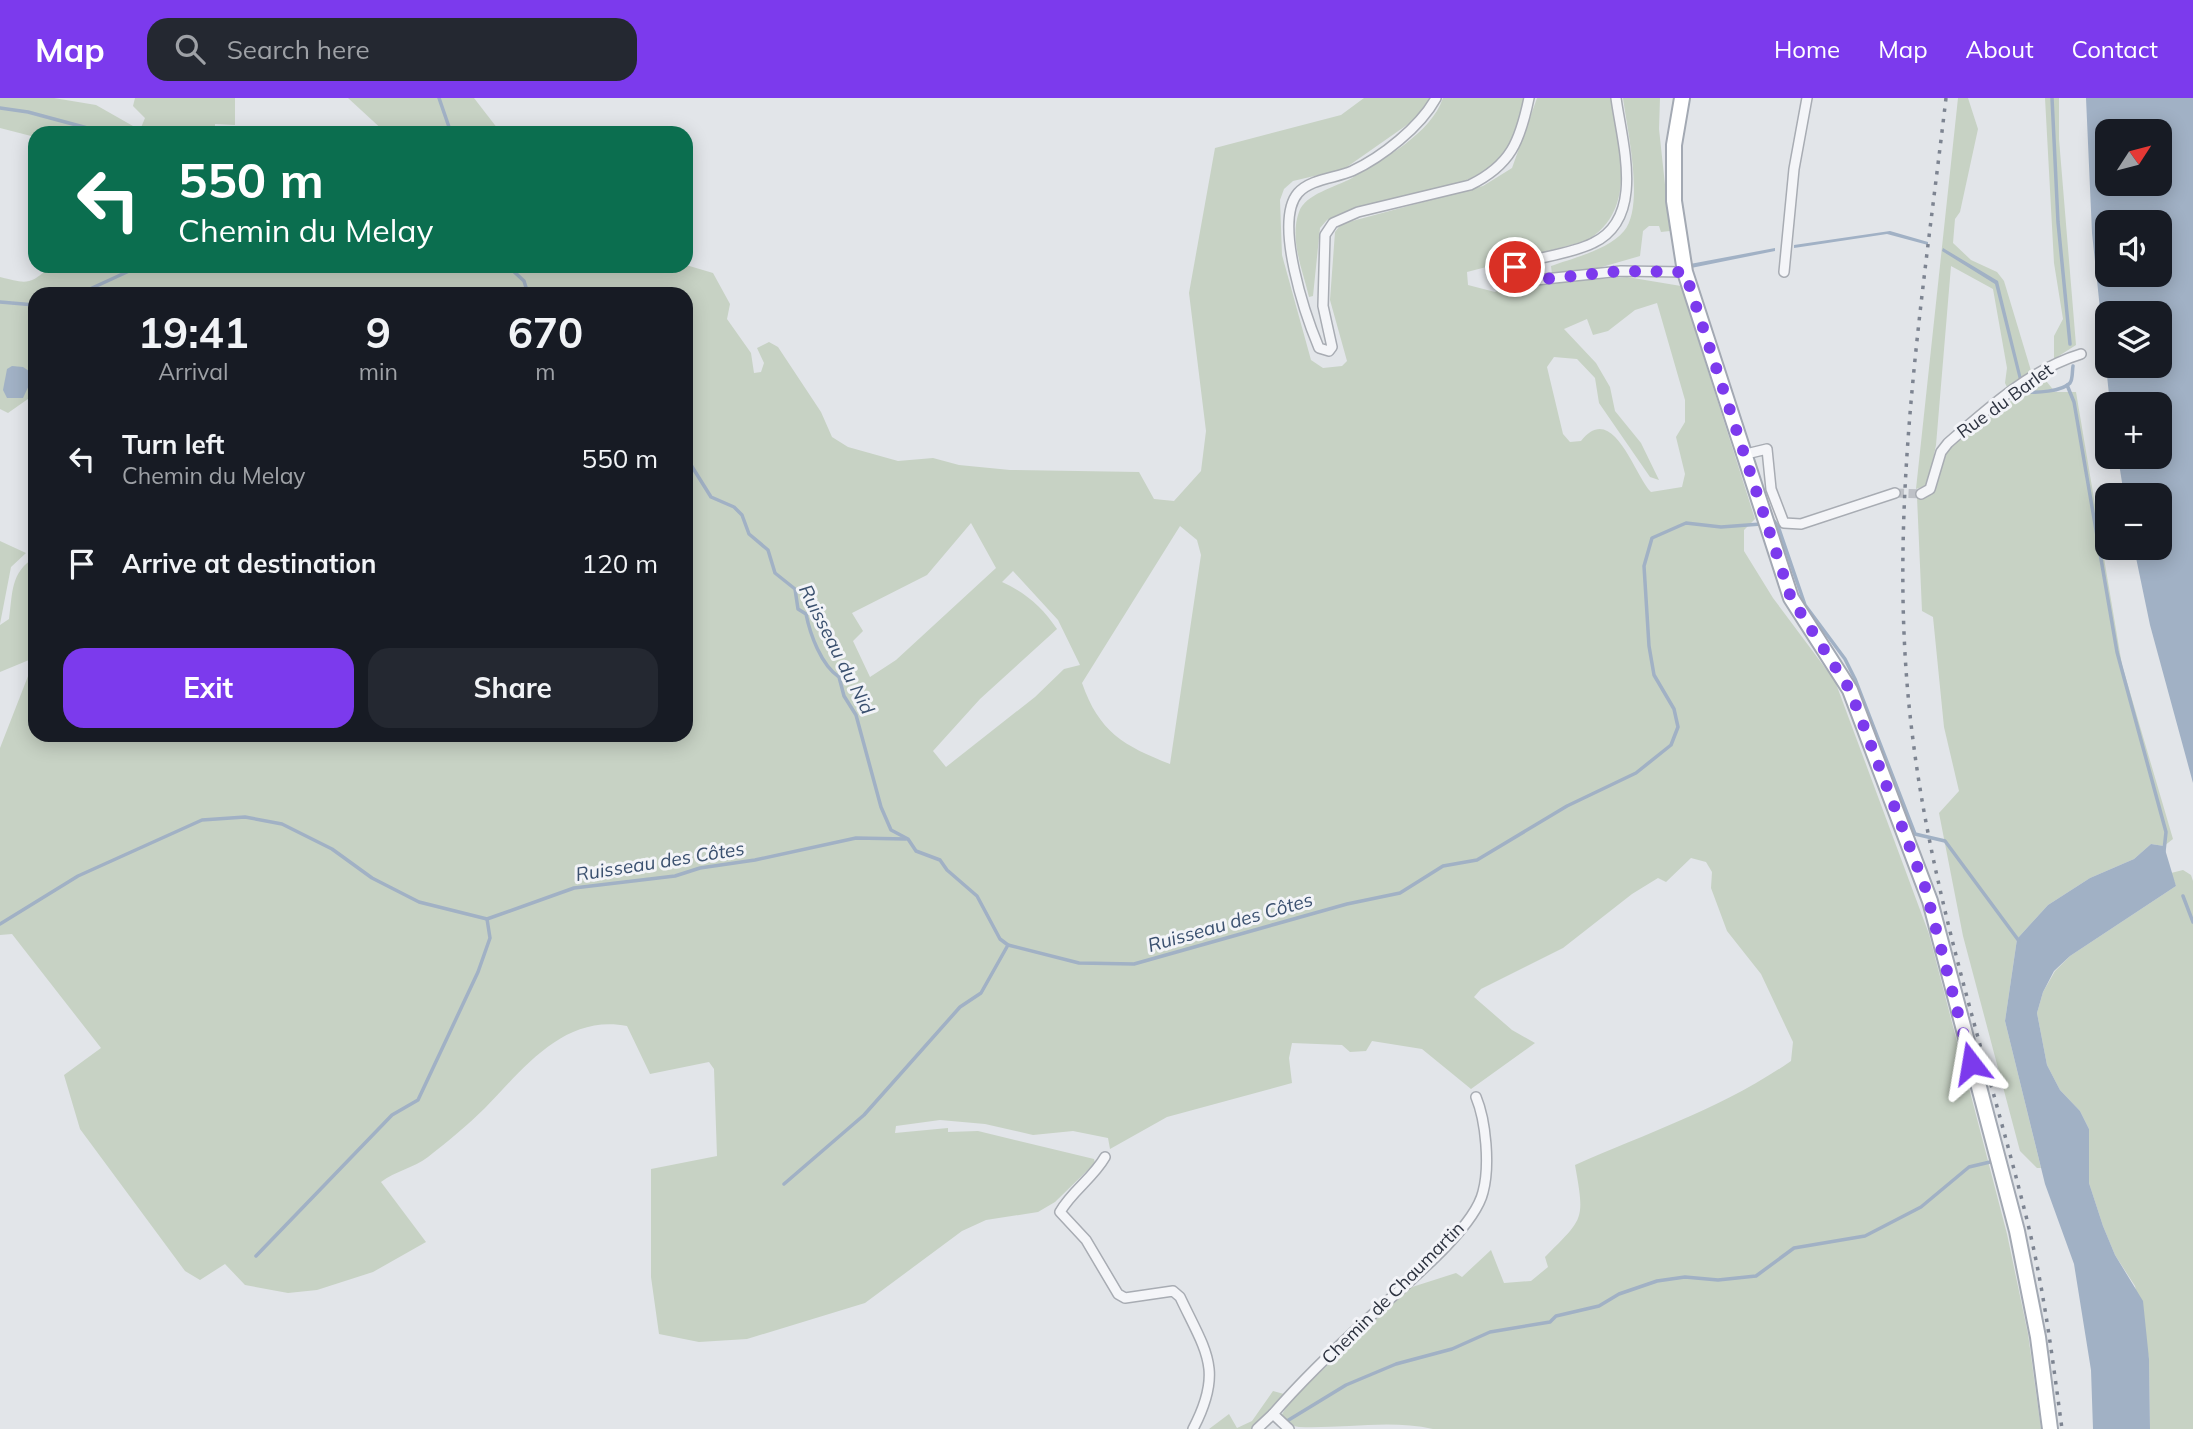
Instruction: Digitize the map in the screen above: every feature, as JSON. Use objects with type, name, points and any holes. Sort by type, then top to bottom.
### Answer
[{"type":"main road","points":[[1682,98],[1674,145],[1674,201],[1685,272],[1742,455],[1791,598],[1850,690],[1930,901],[2017,1231],[2038,1337],[2050,1429]]},
{"type":"street","points":[[1436,98],[1411,131],[1353,170],[1298,192],[1291,206],[1290,254],[1307,319],[1319,348],[1329,351],[1332,347],[1323,294],[1325,235],[1333,223],[1358,212],[1470,185],[1486,177],[1502,166],[1514,150],[1529,98]]},
{"type":"street","points":[[1616,98],[1627,200],[1620,218],[1606,236],[1592,244],[1524,262],[1515,267],[1517,277],[1526,281],[1621,271],[1685,272]]},
{"type":"street","points":[[1784,272],[1794,169],[1807,98]]},
{"type":"street","name":"Rue du Barlet","points":[[1921,494],[1930,489],[1941,452],[1948,443],[2023,384],[2066,358],[2081,354]]},
{"type":"street","points":[[1742,455],[1767,449],[1771,489],[1784,523],[1801,524],[1895,493]]},
{"type":"street","name":"Chemin de Chaumartin","points":[[1257,1429],[1438,1253],[1475,1209],[1483,1193],[1485,1154],[1483,1114],[1476,1097]]},
{"type":"street","points":[[1105,1157],[1099,1167],[1068,1198],[1060,1213],[1086,1240],[1118,1294],[1125,1298],[1173,1291],[1180,1297],[1208,1356],[1212,1376],[1204,1409],[1193,1429]]},
{"type":"street","points":[[1273,1414],[1289,1429]]},
{"type":"green space","points":[[0,98],[54,98],[96,105],[133,126],[28,126],[28,135],[0,128]]},
{"type":"green space","points":[[135,98],[235,98],[235,125],[142,126],[145,118],[133,106]]},
{"type":"green space","points":[[348,98],[474,98],[496,126],[378,126]]},
{"type":"green space","points":[[1364,98],[1430,98],[1414,120],[1344,169],[1293,181],[1284,189],[1280,200],[1282,255],[1311,360],[1323,368],[1342,366],[1347,361],[1330,300],[1335,232],[1341,224],[1483,186],[1512,168],[1537,98],[1612,98],[1621,177],[1613,212],[1603,228],[1586,241],[1467,272],[1468,285],[1495,292],[1506,286],[1627,277],[1681,286],[1755,519],[1744,530],[1744,551],[1773,598],[1835,681],[1929,934],[2007,1234],[2028,1334],[2041,1429],[1433,1429],[1383,1424],[1299,1427],[1289,1424],[1281,1416],[1290,1401],[1409,1288],[1456,1273],[1462,1277],[1491,1250],[1504,1283],[1531,1281],[1548,1267],[1545,1257],[1568,1234],[1578,1217],[1580,1198],[1575,1165],[1739,1093],[1791,1061],[1793,1042],[1761,974],[1727,931],[1711,888],[1712,872],[1706,862],[1691,858],[1666,882],[1658,878],[1632,894],[1563,948],[1481,989],[1474,997],[1512,1030],[1535,1043],[1471,1089],[1422,1049],[1372,1041],[1366,1051],[1350,1052],[1342,1045],[1292,1043],[1289,1058],[1292,1083],[1167,1117],[1110,1149],[1108,1138],[1073,1131],[1033,1135],[985,1124],[940,1120],[896,1126],[895,1133],[948,1128],[948,1132],[978,1131],[1094,1159],[1095,1163],[1055,1202],[1038,1212],[986,1220],[962,1231],[865,1303],[747,1339],[699,1342],[659,1334],[651,1277],[651,1169],[717,1156],[714,1069],[709,1062],[650,1074],[627,1026],[604,1024],[565,1036],[530,1061],[478,1114],[423,1161],[381,1182],[426,1242],[373,1272],[317,1290],[288,1293],[245,1285],[225,1264],[200,1280],[185,1271],[80,1129],[64,1075],[101,1048],[12,934],[0,935],[0,748],[28,676],[28,742],[693,742],[693,287],[28,287],[28,399],[8,413],[0,409],[0,277],[26,281],[42,273],[693,273],[693,267],[713,273],[730,304],[727,319],[751,353],[754,373],[761,372],[764,363],[757,348],[769,342],[778,347],[821,412],[832,437],[848,447],[898,461],[933,458],[959,465],[1010,470],[1139,472],[1154,499],[1174,501],[1201,471],[1206,431],[1189,293],[1215,148],[1341,115]],"holes":[[[1657,303],[1685,400],[1685,422],[1676,437],[1685,474],[1682,487],[1651,492],[1613,435],[1603,429],[1592,431],[1581,441],[1570,442],[1563,434],[1547,367],[1554,357],[1577,359],[1595,378],[1599,403],[1650,477],[1659,480],[1641,443],[1615,411],[1610,387],[1596,363],[1564,329],[1587,319],[1593,335],[1608,331],[1635,310]],[[971,523],[996,568],[896,660],[870,677],[853,641],[863,631],[852,613],[927,575]],[[1180,526],[1197,540],[1201,555],[1170,764],[1139,751],[1115,735],[1096,714],[1082,683]],[[1013,571],[1058,620],[1080,665],[1064,669],[1035,697],[946,767],[933,751],[980,699],[1057,629],[1033,601],[1002,582]]]},
{"type":"green space","points":[[1443,98],[1524,98],[1515,135],[1505,154],[1488,169],[1468,180],[1348,211],[1327,220],[1320,228],[1313,296],[1309,297],[1296,244],[1296,222],[1302,206],[1314,196],[1352,178],[1405,144],[1428,123]]},
{"type":"green space","points":[[1623,98],[1660,98],[1659,129],[1670,231],[1661,232],[1659,226],[1649,226],[1643,231],[1640,256],[1581,273],[1552,274],[1551,266],[1590,253],[1617,238],[1630,219],[1633,204],[1633,167]]},
{"type":"green space","points":[[1958,98],[1968,98],[1978,129],[1960,212],[1955,219],[1953,243],[1971,260],[1997,272],[2004,281],[2032,374],[2008,389],[2005,383],[2007,368],[1993,289],[1951,266],[1936,445],[1928,485],[1916,489]]},
{"type":"green space","points":[[2045,98],[2059,98],[2059,139],[2076,345],[2054,359],[2054,336],[2063,319],[2054,263]]},
{"type":"green space","points":[[2043,377],[2055,392],[2076,392],[2095,505],[2095,560],[2104,560],[2122,665],[2173,839],[2164,846],[2151,844],[2134,859],[2090,878],[2048,905],[2017,939],[2005,1021],[2041,1168],[2037,1168],[2020,1151],[1963,936],[1939,813],[1959,791],[1944,727],[1933,617],[1922,611],[1917,497],[1934,491],[1942,459],[1950,447]]},
{"type":"green space","points":[[0,541],[26,553],[11,567],[0,624]]},
{"type":"green space","points":[[27,563],[28,660],[0,672],[0,625],[9,619],[14,584]]},
{"type":"green space","points":[[2183,870],[2191,875],[2193,881],[2193,1429],[2150,1429],[2149,1359],[2135,1286],[2115,1255],[2103,1226],[2089,1183],[2089,1129],[2080,1111],[2060,1090],[2047,1065],[2037,1013],[2043,992],[2055,971],[2070,956],[2176,886],[2171,873]]},
{"type":"green space","points":[[1273,1391],[1284,1394],[1251,1429],[1209,1429],[1229,1414],[1237,1428],[1252,1421]]},
{"type":"water","points":[[2086,98],[2193,98],[2193,783],[2150,625],[2136,560],[2172,560],[2172,483],[2122,483],[2120,469],[2172,469],[2172,392],[2109,392],[2107,378],[2172,378],[2172,301],[2099,301],[2098,287],[2172,287],[2172,210],[2095,210],[2095,262]]},
{"type":"water","points":[[1890,231],[1928,242],[1928,245],[1887,234],[1794,248],[1794,245]]},
{"type":"water","points":[[1775,248],[1775,251],[1691,268],[1690,264]]},
{"type":"water","points":[[1943,248],[1998,281],[2022,379],[2019,380],[1995,284],[1942,251]]},
{"type":"water","points":[[12,366],[28,370],[28,387],[23,398],[7,398],[3,390],[7,369]]},
{"type":"water","points":[[2151,844],[2164,846],[2176,886],[2070,956],[2054,971],[2043,992],[2037,1013],[2047,1065],[2060,1090],[2080,1111],[2089,1129],[2089,1183],[2103,1226],[2115,1255],[2143,1301],[2149,1359],[2150,1429],[2093,1429],[2091,1370],[2074,1264],[2045,1184],[2005,1021],[2017,939],[2048,905],[2090,878],[2134,859]]},
{"type":"waterway","name":"Ruisseau du Nid","points":[[439,98],[449,126]]},
{"type":"waterway","points":[[2052,98],[2058,222],[2070,344]]},
{"type":"waterway","points":[[0,108],[28,112],[80,126]]},
{"type":"waterway","points":[[94,287],[125,273]]},
{"type":"waterway","name":"Ruisseau du Nid","points":[[515,273],[526,287]]},
{"type":"waterway","points":[[0,302],[28,304]]},
{"type":"waterway","points":[[2025,391],[2048,391],[2066,386],[2071,381],[2073,366]]},
{"type":"waterway","points":[[2067,385],[2074,402],[2117,652],[2166,832],[2164,851]]},
{"type":"waterway","name":"Ruisseau des Côtes","points":[[693,468],[711,497],[734,507],[742,515],[749,534],[768,550],[775,573],[795,589],[798,609],[806,614],[817,648],[827,665],[839,677],[844,696],[856,715],[881,807],[891,830],[908,839],[916,851],[940,860],[947,870],[977,896],[1000,939],[1008,945],[1079,963],[1134,964],[1347,904],[1400,893],[1443,866],[1477,860],[1567,806],[1636,773],[1671,745],[1678,727],[1674,709],[1654,675],[1649,646],[1644,566],[1652,538],[1686,523],[1721,527],[1761,524]]},
{"type":"waterway","name":"Ruisseau des Côtes","points":[[1769,522],[1774,521],[1778,526],[1805,605],[1845,659],[1855,679],[1915,834],[1945,841],[2019,941]]},
{"type":"waterway","name":"Ruisseau des Côtes","points":[[0,924],[78,876],[202,820],[245,817],[282,824],[332,849],[372,878],[419,902],[487,919],[574,888],[675,876],[700,868],[755,860],[856,838],[906,839]]},
{"type":"waterway","points":[[2183,896],[2193,922]]},
{"type":"waterway","points":[[256,1256],[392,1115],[418,1100],[478,972],[490,938],[487,919]]},
{"type":"waterway","points":[[784,1184],[864,1115],[960,1007],[981,993],[1008,945]]},
{"type":"waterway","points":[[1287,1421],[1346,1385],[1396,1364],[1452,1349],[1490,1332],[1550,1322],[1556,1316],[1599,1306],[1619,1294],[1657,1281],[1685,1277],[1718,1280],[1756,1276],[1794,1248],[1865,1236],[1921,1207],[1969,1167],[1990,1162]]},
{"type":"tunnel","points":[[1895,493],[1921,494]]},
{"type":"railway","points":[[1946,98],[1910,419],[1903,579],[1905,659],[1913,740],[1933,859],[1961,976],[2031,1235],[2062,1429]]},
{"type":"route","points":[[1515,267],[1517,277],[1526,281],[1621,271],[1685,272],[1742,455],[1791,598],[1800,616],[1839,669],[1850,690],[1925,887],[1971,1063]]}]
